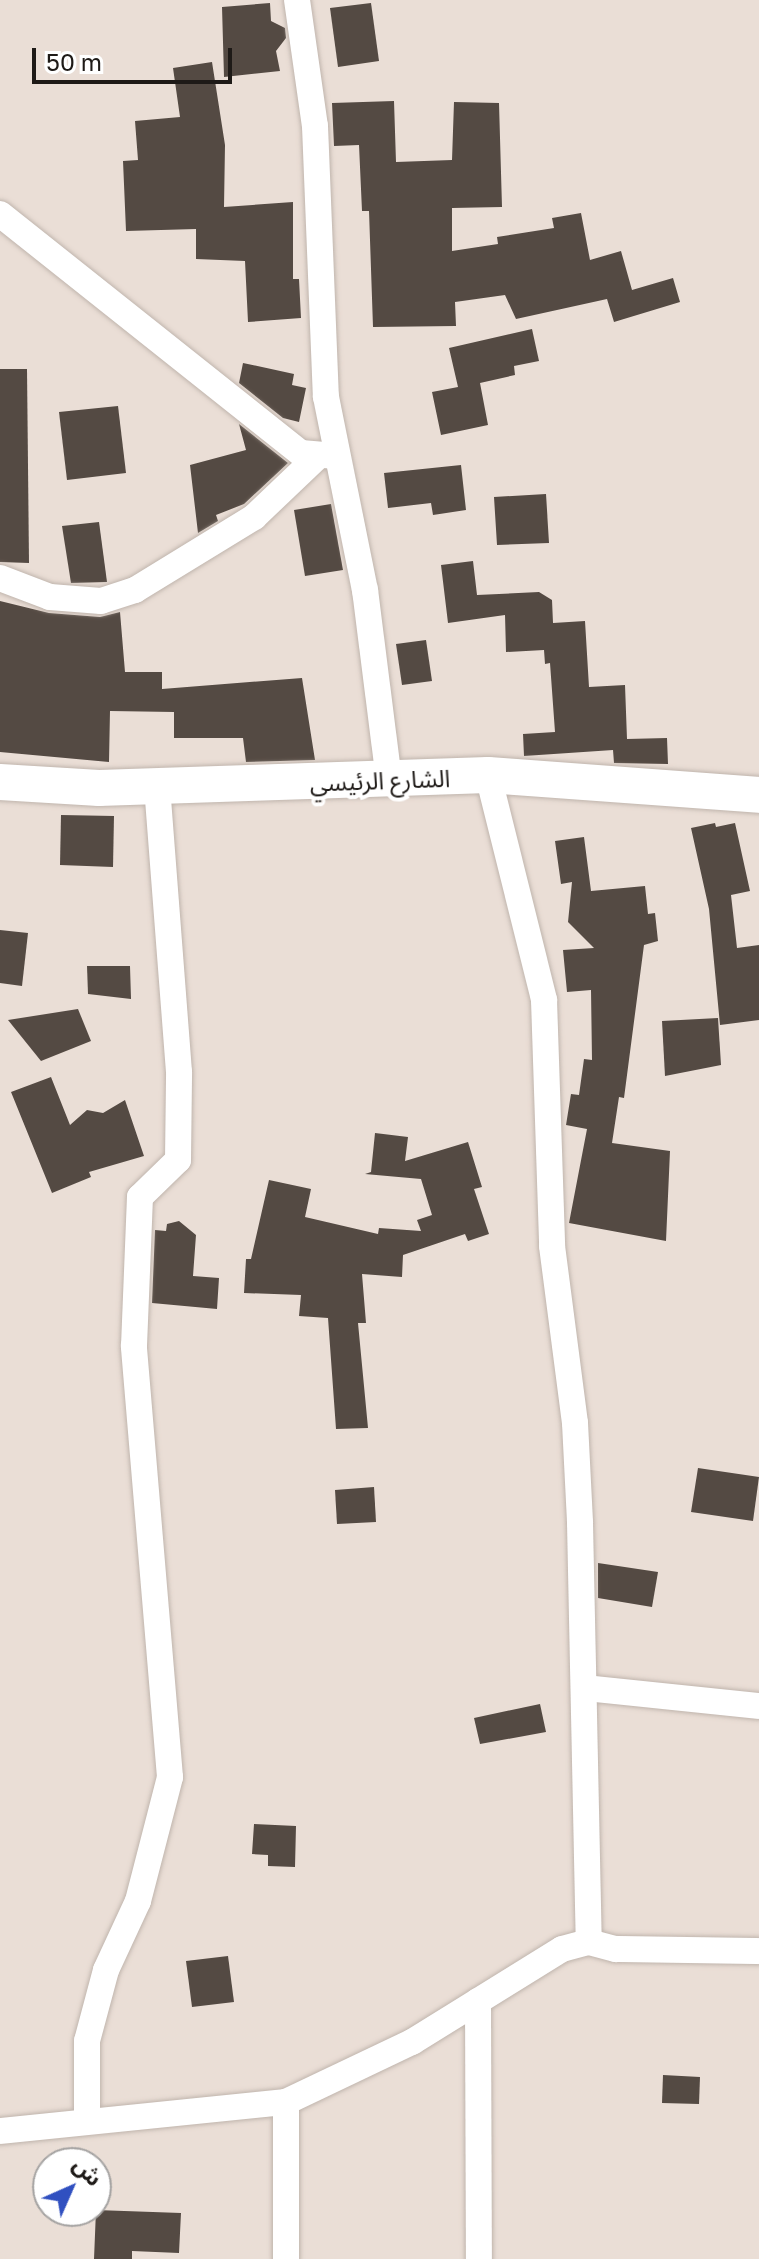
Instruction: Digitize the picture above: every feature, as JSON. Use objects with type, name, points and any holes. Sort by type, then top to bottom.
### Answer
[{"type":"street","points":[[297,0],[315,126],[326,457],[365,590],[389,781]]},
{"type":"street","points":[[0,214],[153,340],[301,453],[326,457]]},
{"type":"street","points":[[0,578],[50,597],[101,601],[135,590],[254,517],[326,457]]},
{"type":"street","points":[[488,775],[544,1000],[552,1246],[575,1423],[585,1688],[589,1942]]},
{"type":"street","name":"الشارع الرئيسي","points":[[0,782],[157,786],[389,781],[488,775],[759,795]]},
{"type":"street","points":[[87,2119],[87,2041],[106,1970],[138,1901],[170,1777],[134,1346],[140,1197],[178,1160],[179,1072],[157,786]]},
{"type":"street","points":[[585,1688],[759,1706]]},
{"type":"street","points":[[0,2131],[87,2119],[286,2102],[412,2042],[562,1949],[589,1942],[616,1949],[759,1951]]},
{"type":"street","points":[[478,2001],[479,2259]]},
{"type":"street","points":[[286,2102],[286,2259]]},
{"type":"building","points":[[270,3],[271,21],[285,28],[286,38],[276,51],[280,71],[224,77],[222,7]]},
{"type":"building","points":[[371,3],[379,61],[338,67],[330,8]]},
{"type":"building","points":[[212,62],[225,145],[224,207],[293,202],[293,279],[299,279],[301,318],[248,322],[245,261],[196,259],[196,229],[126,231],[123,161],[138,160],[135,121],[180,117],[173,68]]},
{"type":"building","points":[[394,101],[396,162],[452,160],[454,102],[499,103],[502,207],[452,208],[452,251],[498,244],[497,237],[554,228],[552,218],[581,213],[590,260],[621,251],[632,290],[673,278],[680,302],[614,322],[607,299],[516,319],[505,295],[455,302],[456,326],[373,327],[369,211],[362,211],[359,145],[334,146],[332,103]]},
{"type":"building","points":[[532,329],[539,361],[514,366],[515,375],[480,383],[488,425],[441,435],[432,392],[458,387],[449,348]]},
{"type":"building","points":[[243,363],[294,374],[292,385],[306,388],[299,422],[283,418],[239,383]]},
{"type":"building","points":[[0,369],[27,369],[29,563],[0,562]]},
{"type":"building","points":[[118,406],[126,473],[67,480],[59,412]]},
{"type":"building","points":[[239,424],[288,463],[244,504],[216,515],[218,521],[198,533],[190,465],[246,450]]},
{"type":"building","points":[[461,465],[466,510],[433,515],[431,503],[388,508],[384,473]]},
{"type":"building","points":[[546,494],[549,543],[497,545],[494,497]]},
{"type":"building","points":[[331,504],[343,570],[305,576],[294,510]]},
{"type":"building","points":[[99,522],[107,582],[71,583],[62,526]]},
{"type":"building","points":[[473,561],[477,595],[539,592],[552,600],[553,623],[585,621],[589,687],[625,685],[627,739],[667,738],[668,764],[614,763],[613,750],[524,756],[523,734],[555,732],[550,663],[545,664],[544,650],[506,652],[505,615],[448,623],[441,565]]},
{"type":"building","points":[[0,601],[49,613],[100,617],[120,612],[125,672],[162,672],[162,689],[302,678],[315,760],[246,762],[243,738],[174,738],[174,712],[110,711],[109,762],[0,752]]},
{"type":"building","points":[[426,640],[432,681],[402,685],[396,644]]},
{"type":"building","points":[[61,815],[114,816],[113,867],[60,865]]},
{"type":"building","points":[[715,823],[716,827],[735,823],[750,891],[731,895],[737,948],[759,945],[759,1020],[720,1025],[709,909],[691,828]]},
{"type":"building","points":[[584,837],[591,891],[645,886],[648,914],[655,913],[658,941],[644,945],[624,1098],[619,1097],[612,1143],[670,1151],[666,1241],[569,1223],[587,1129],[566,1125],[571,1094],[579,1095],[584,1059],[592,1060],[591,990],[567,992],[563,950],[594,948],[568,922],[572,882],[561,884],[555,841]]},
{"type":"building","points":[[0,930],[28,933],[22,986],[0,983]]},
{"type":"building","points":[[87,966],[130,966],[131,999],[88,994]]},
{"type":"building","points":[[78,1009],[91,1041],[41,1061],[8,1020]]},
{"type":"building","points":[[718,1018],[721,1065],[665,1076],[662,1021]]},
{"type":"building","points":[[51,1077],[70,1125],[87,1110],[103,1113],[125,1100],[144,1156],[89,1172],[91,1177],[52,1193],[11,1092]]},
{"type":"building","points":[[375,1133],[408,1137],[405,1161],[468,1142],[482,1187],[474,1189],[489,1234],[468,1241],[465,1234],[403,1255],[402,1277],[362,1274],[366,1323],[358,1323],[368,1428],[336,1429],[328,1318],[299,1316],[301,1295],[244,1293],[246,1259],[251,1259],[269,1180],[311,1189],[305,1217],[378,1234],[379,1228],[421,1231],[417,1220],[432,1215],[421,1179],[365,1174],[371,1172]]},
{"type":"building","points":[[179,1221],[196,1235],[193,1276],[219,1278],[217,1309],[152,1303],[155,1230],[166,1231],[167,1224]]},
{"type":"building","points":[[698,1468],[759,1477],[753,1521],[691,1512]]},
{"type":"building","points":[[374,1487],[376,1522],[337,1524],[335,1490]]},
{"type":"building","points":[[598,1563],[658,1572],[652,1607],[598,1598]]},
{"type":"building","points":[[540,1704],[546,1732],[480,1744],[474,1718]]},
{"type":"building","points":[[254,1824],[296,1826],[295,1867],[268,1866],[268,1855],[252,1854]]},
{"type":"building","points":[[228,1956],[234,2002],[192,2007],[186,1961]]},
{"type":"building","points":[[663,2075],[700,2077],[699,2104],[662,2103]]},
{"type":"building","points":[[112,2211],[181,2213],[179,2253],[132,2251],[132,2259],[94,2259],[95,2227],[112,2227]]}]
